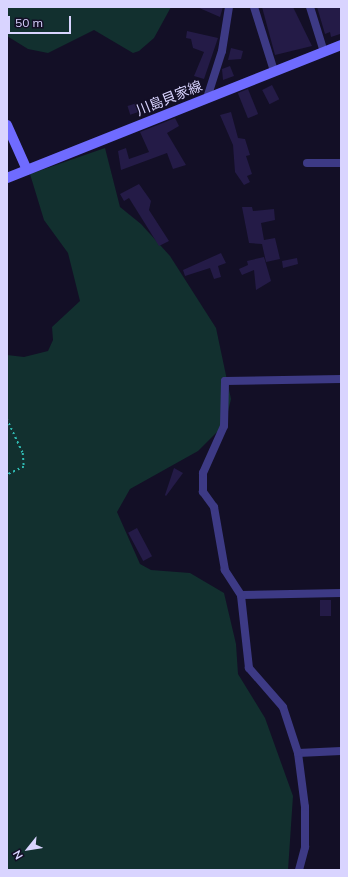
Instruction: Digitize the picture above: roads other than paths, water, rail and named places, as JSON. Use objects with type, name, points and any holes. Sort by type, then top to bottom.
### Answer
[{"type":"main road","name":"川島貝家線","points":[[7,178],[341,45]]},
{"type":"main road","points":[[7,125],[28,170]]},
{"type":"street","points":[[207,98],[222,51],[229,7]]},
{"type":"street","points":[[254,7],[274,72]]},
{"type":"street","points":[[310,7],[324,52]]},
{"type":"street","points":[[307,163],[341,163]]},
{"type":"street","points":[[299,870],[305,847],[305,807],[298,753],[283,707],[249,668],[241,594],[225,570],[214,508],[203,492],[205,466],[224,426],[225,381],[341,379]]},
{"type":"street","points":[[241,594],[341,593]]},
{"type":"street","points":[[298,753],[341,751]]}]
